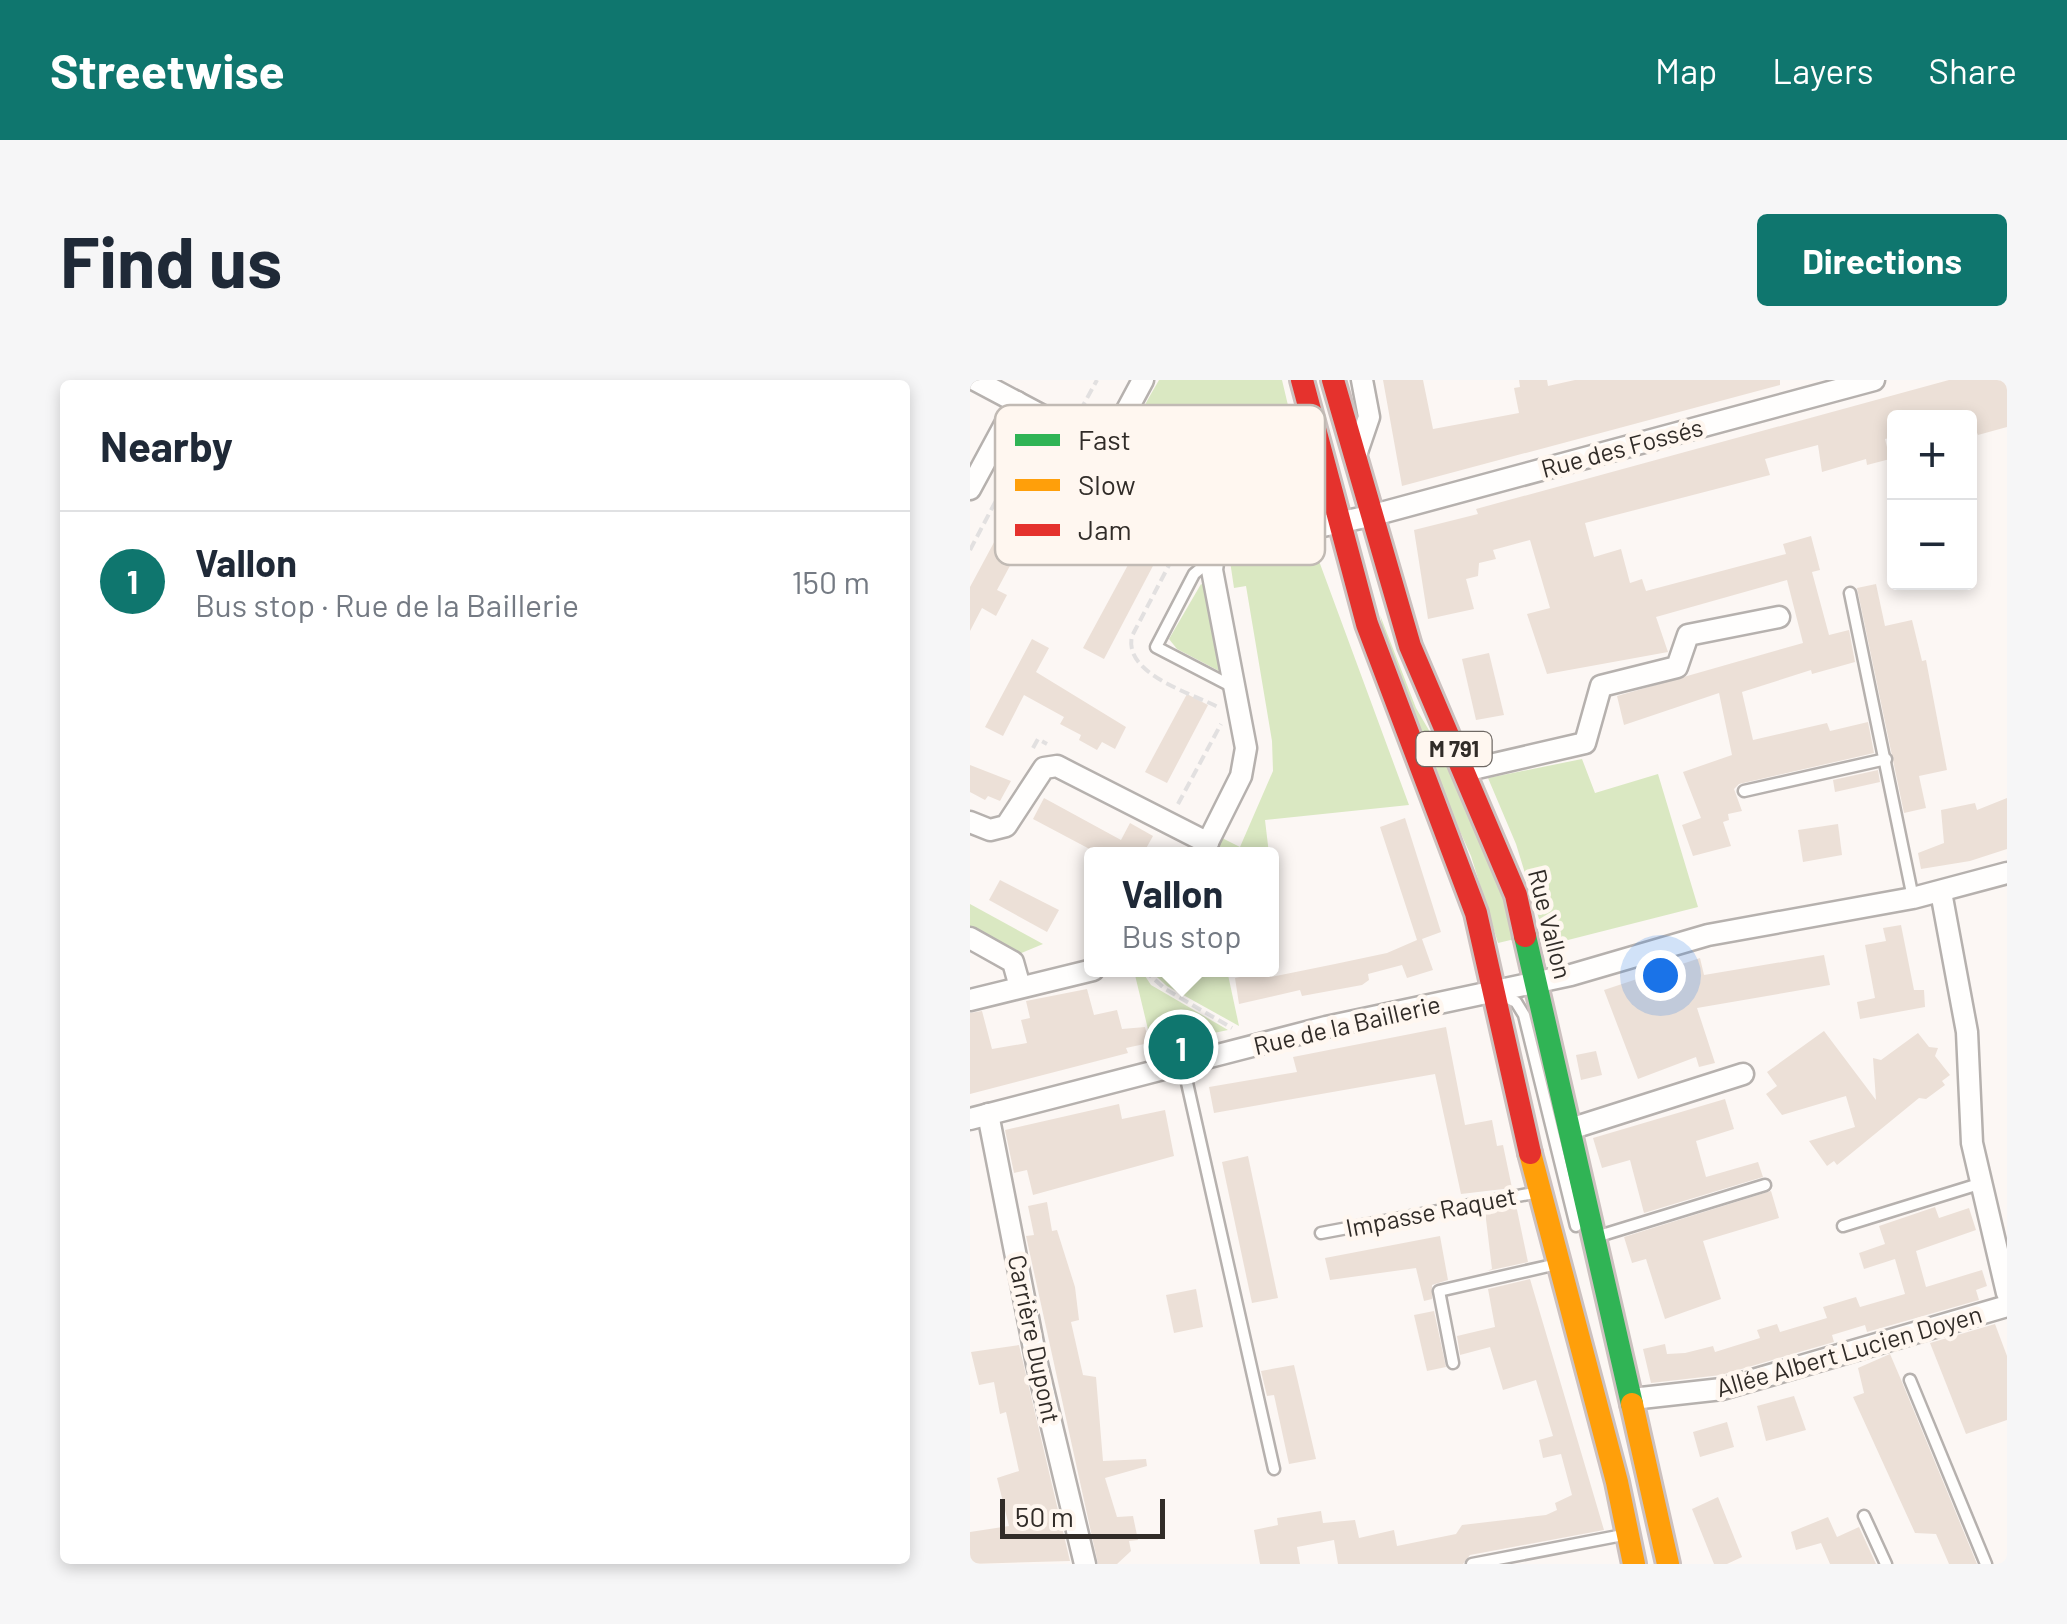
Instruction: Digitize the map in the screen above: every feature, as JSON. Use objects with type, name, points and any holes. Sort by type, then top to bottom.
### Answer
[{"type":"main road","name":"M 791","points":[[1302,380],[1308,405]]},
{"type":"main road","name":"M 791","points":[[1333,380],[1370,516]]},
{"type":"main road","name":"M 791","points":[[1325,472],[1377,655],[1472,898],[1540,1192],[1609,1450],[1634,1564]]},
{"type":"main road","name":"Rue Vallon","points":[[1370,516],[1417,666],[1510,874],[1570,1129],[1586,1234],[1624,1363],[1668,1564]]},
{"type":"street","name":"Rue des Fossés","points":[[975,380],[1019,405]]},
{"type":"street","points":[[1130,405],[1143,380]]},
{"type":"street","points":[[1354,459],[1369,418],[1362,380]]},
{"type":"street","name":"Rue des Fossés","points":[[1325,526],[1874,380]]},
{"type":"street","points":[[970,489],[995,442]]},
{"type":"street","points":[[1205,847],[1245,761],[1214,565]]},
{"type":"street","points":[[1464,771],[1586,742],[1601,686],[1677,668],[1688,635],[1779,617]]},
{"type":"street","points":[[970,822],[990,830],[1006,826],[1044,768],[1058,766],[1200,847]]},
{"type":"street","name":"Rue de la Baillerie","points":[[979,1116],[1326,1027],[1536,983],[1708,934],[1913,898],[2007,872]]},
{"type":"street","points":[[1941,892],[1967,1032],[1970,1126],[1979,1184],[2007,1293]]},
{"type":"street","points":[[970,938],[1013,962],[1020,987]]},
{"type":"street","points":[[970,1000],[1084,972]]},
{"type":"street","points":[[1570,1129],[1743,1074]]},
{"type":"street","name":"Carrière Dupont","points":[[979,1116],[1085,1564]]},
{"type":"street","name":"Allée Albert Lucien Doyen","points":[[1632,1399],[1722,1390],[2007,1306]]},
{"type":"lane","points":[[1205,565],[1194,574],[1156,647],[1236,688]]},
{"type":"lane","points":[[1850,592],[1913,898]]},
{"type":"lane","points":[[1744,791],[1886,759]]},
{"type":"lane","name":"Rue Vallon","points":[[1492,992],[1510,997],[1524,1015],[1586,1234]]},
{"type":"lane","points":[[1182,1064],[1274,1468]]},
{"type":"lane","points":[[1843,1226],[1979,1184]]},
{"type":"lane","points":[[1586,1234],[1765,1185]]},
{"type":"lane","name":"Impasse Raquet","points":[[1322,1232],[1540,1192]]},
{"type":"lane","points":[[1453,1363],[1439,1291],[1558,1264]]},
{"type":"lane","name":"Rue Vallon","points":[[1586,1268],[1595,1304],[1624,1363]]},
{"type":"lane","points":[[1910,1380],[1986,1564]]},
{"type":"lane","points":[[1609,1450],[1628,1483],[1647,1564]]},
{"type":"lane","points":[[1864,1516],[1886,1564]]},
{"type":"lane","points":[[1472,1564],[1629,1534]]},
{"type":"path","points":[[1083,405],[1097,380]]},
{"type":"path","points":[[970,550],[995,503]]},
{"type":"path","points":[[1170,565],[1132,636],[1130,652],[1139,666],[1227,712]]},
{"type":"path","points":[[1152,977],[1262,1046]]},
{"type":"green space","points":[[1159,380],[1282,380],[1288,405],[1145,405]]},
{"type":"green space","points":[[1231,565],[1320,565],[1409,805],[1265,820],[1268,847],[1240,847],[1273,771],[1272,741],[1246,586],[1234,588]]},
{"type":"green space","points":[[1201,584],[1209,589],[1221,672],[1177,649],[1169,639]]},
{"type":"green space","points":[[1380,615],[1416,708],[1466,794],[1519,938],[1498,943],[1471,856],[1394,684]]},
{"type":"green space","points":[[1582,759],[1595,793],[1658,774],[1698,907],[1568,940],[1543,932],[1516,844],[1488,778]]},
{"type":"green space","points":[[1220,837],[1240,847],[1214,847]]},
{"type":"green space","points":[[970,904],[1043,944],[1014,956],[970,933]]},
{"type":"green space","points":[[1135,977],[1146,977],[1151,985],[1228,1030],[1152,1046]]},
{"type":"green space","points":[[1157,977],[1228,977],[1239,1026]]},
{"type":"building","points":[[1383,380],[1423,380],[1433,429],[1519,413],[1514,388],[1520,387],[1519,380],[1547,380],[1548,386],[1575,380],[1780,380],[1780,385],[1402,486]]},
{"type":"building","points":[[1949,380],[2007,380],[2007,427],[1978,435],[1977,410],[1887,410],[1887,460],[1867,465],[1866,459],[1822,472],[1818,445],[1765,459],[1770,475],[1585,523],[1594,557],[1621,549],[1630,583],[1642,579],[1646,591],[1786,554],[1783,544],[1811,536],[1820,570],[1812,572],[1829,635],[1849,630],[1855,662],[1812,674],[1811,670],[1742,692],[1753,740],[1827,723],[1830,731],[1868,722],[1874,753],[1739,784],[1734,789],[1742,811],[1728,814],[1729,820],[1723,822],[1731,846],[1693,856],[1682,825],[1701,818],[1683,772],[1732,755],[1719,693],[1624,725],[1617,696],[1803,643],[1787,580],[1656,617],[1668,652],[1547,674],[1527,614],[1550,608],[1530,540],[1493,550],[1496,559],[1479,563],[1478,576],[1466,579],[1474,609],[1428,619],[1414,530],[1478,514],[1476,509]]},
{"type":"building","points":[[995,540],[995,565],[1010,565],[997,590],[1007,595],[996,616],[982,608],[970,631],[970,587]]},
{"type":"building","points":[[1128,565],[1153,565],[1104,659],[1083,648]]},
{"type":"building","points":[[1876,584],[1885,626],[1912,620],[1922,661],[1926,660],[1947,770],[1919,776],[1926,808],[1904,813],[1857,588]]},
{"type":"building","points":[[1032,639],[1049,648],[1036,672],[1126,727],[1115,749],[1102,742],[1097,750],[1079,740],[1081,735],[1060,724],[1064,717],[1024,695],[1003,736],[985,727]]},
{"type":"building","points":[[1489,653],[1504,715],[1476,720],[1462,659]]},
{"type":"building","points":[[1187,694],[1208,705],[1167,783],[1145,772]]},
{"type":"building","points":[[970,765],[1011,781],[1000,801],[988,796],[985,800],[970,792]]},
{"type":"building","points":[[1878,770],[1880,782],[1835,792],[1833,780]]},
{"type":"building","points":[[1044,798],[1121,840],[1130,823],[1153,836],[1147,847],[1086,847],[1033,819]]},
{"type":"building","points":[[2007,798],[2007,849],[1970,861],[1921,869],[1918,853],[1944,843],[1941,810],[1975,803],[1977,810]]},
{"type":"building","points":[[1405,818],[1441,932],[1422,939],[1433,970],[1407,978],[1402,965],[1368,974],[1369,980],[1362,985],[1302,996],[1300,990],[1239,1004],[1235,978],[1279,977],[1387,953],[1417,940],[1380,827]]},
{"type":"building","points":[[1838,824],[1842,855],[1803,862],[1798,830]]},
{"type":"building","points":[[1000,880],[1059,910],[1047,932],[989,900]]},
{"type":"building","points":[[1901,925],[1914,990],[1924,990],[1925,1007],[1860,1019],[1857,1002],[1875,998],[1865,945],[1886,941],[1883,928]]},
{"type":"building","points":[[1824,955],[1830,985],[1697,1008],[1715,1063],[1699,1067],[1696,1057],[1638,1079],[1604,990],[1700,958],[1704,975]]},
{"type":"building","points":[[1087,989],[1094,1015],[1117,1010],[1122,1029],[1145,1027],[1149,1043],[1126,1048],[1128,1053],[970,1094],[970,1013],[982,1011],[992,1049],[1027,1043],[1021,1020],[1030,1018],[1026,1001]]},
{"type":"building","points":[[1446,1027],[1465,1125],[1492,1120],[1497,1146],[1503,1145],[1512,1188],[1461,1194],[1435,1074],[1214,1113],[1209,1087],[1297,1072],[1293,1057]]},
{"type":"building","points":[[1824,1031],[1876,1100],[1873,1058],[1881,1060],[1918,1033],[1929,1047],[1938,1048],[1935,1056],[1950,1075],[1942,1081],[1945,1085],[1926,1099],[1919,1098],[1837,1165],[1834,1161],[1827,1166],[1809,1141],[1855,1127],[1846,1096],[1782,1115],[1766,1094],[1777,1086],[1767,1072]]},
{"type":"building","points":[[1596,1051],[1602,1075],[1581,1080],[1576,1055]]},
{"type":"building","points":[[1725,1099],[1734,1129],[1696,1141],[1706,1177],[1758,1162],[1763,1177],[1644,1213],[1630,1160],[1602,1168],[1593,1138]]},
{"type":"building","points":[[1119,1104],[1122,1119],[1165,1110],[1174,1156],[1033,1195],[1027,1170],[1014,1173],[1005,1130]]},
{"type":"building","points":[[1248,1156],[1278,1298],[1252,1303],[1222,1162]]},
{"type":"building","points":[[1771,1191],[1779,1218],[1703,1241],[1721,1299],[1665,1319],[1646,1259],[1632,1263],[1624,1237]]},
{"type":"building","points":[[1047,1202],[1052,1231],[1057,1230],[1075,1287],[1079,1320],[1071,1322],[1083,1375],[1096,1377],[1103,1461],[1146,1459],[1147,1466],[1105,1478],[1117,1517],[1133,1516],[1138,1540],[1129,1541],[1131,1551],[1117,1564],[1098,1564],[1026,1236],[1034,1235],[1028,1206]]},
{"type":"building","points":[[1516,1205],[1528,1262],[1487,1271],[1492,1269],[1485,1211]]},
{"type":"building","points":[[1935,1207],[1939,1218],[1969,1208],[1976,1230],[1916,1251],[1926,1287],[1982,1270],[1987,1286],[1976,1290],[1979,1300],[1867,1332],[1865,1325],[1832,1335],[1834,1342],[1721,1375],[1651,1383],[1643,1349],[1665,1344],[1667,1354],[1713,1346],[1715,1352],[1760,1338],[1757,1330],[1777,1324],[1780,1332],[1827,1318],[1823,1307],[1856,1297],[1860,1307],[1905,1294],[1895,1259],[1864,1269],[1859,1253],[1885,1244],[1879,1226]]},
{"type":"building","points":[[1440,1236],[1448,1280],[1432,1285],[1432,1299],[1424,1301],[1416,1268],[1330,1280],[1325,1258]]},
{"type":"building","points":[[1530,1279],[1604,1530],[1470,1555],[1463,1564],[1338,1564],[1334,1540],[1297,1547],[1300,1564],[1260,1564],[1254,1530],[1278,1525],[1277,1518],[1321,1511],[1323,1523],[1355,1520],[1359,1538],[1394,1530],[1397,1546],[1456,1534],[1462,1525],[1546,1515],[1557,1510],[1555,1503],[1572,1495],[1561,1454],[1543,1458],[1539,1440],[1553,1436],[1536,1380],[1503,1390],[1490,1347],[1460,1355],[1457,1336],[1495,1327],[1488,1289]]},
{"type":"building","points":[[1196,1289],[1203,1327],[1174,1333],[1166,1295]]},
{"type":"building","points":[[1434,1311],[1446,1367],[1427,1371],[1414,1315]]},
{"type":"building","points":[[1995,1324],[2007,1356],[2007,1420],[1966,1434],[1930,1343]]},
{"type":"building","points":[[1019,1345],[1070,1561],[970,1564],[970,1532],[1009,1526],[997,1478],[1019,1471],[1006,1412],[1000,1414],[994,1382],[979,1385],[971,1352]]},
{"type":"building","points":[[1890,1354],[1977,1564],[1949,1564],[1936,1534],[1915,1533],[1853,1397],[1864,1393],[1858,1368]]},
{"type":"building","points":[[1294,1365],[1316,1459],[1289,1464],[1274,1395],[1267,1396],[1261,1371]]},
{"type":"building","points":[[1794,1396],[1806,1430],[1766,1441],[1757,1406]]},
{"type":"building","points":[[1727,1422],[1734,1447],[1700,1457],[1693,1432]]},
{"type":"building","points":[[1718,1497],[1742,1557],[1727,1564],[1714,1564],[1692,1509]]},
{"type":"building","points":[[1828,1517],[1837,1537],[1859,1527],[1876,1564],[1830,1564],[1821,1543],[1796,1550],[1791,1532]]},
{"type":"traffic: fast","points":[[1525,936],[1632,1404]]},
{"type":"traffic: slow","points":[[1530,1153],[1617,1482],[1634,1564]]},
{"type":"traffic: slow","points":[[1632,1404],[1668,1564]]},
{"type":"traffic: jam","points":[[1302,380],[1309,405]]},
{"type":"traffic: jam","points":[[1333,380],[1410,646],[1516,895],[1525,936]]},
{"type":"traffic: jam","points":[[1325,466],[1367,624],[1476,913],[1530,1153]]},
{"type":"place","name":"Vallon","points":[[1181,1047]]}]
